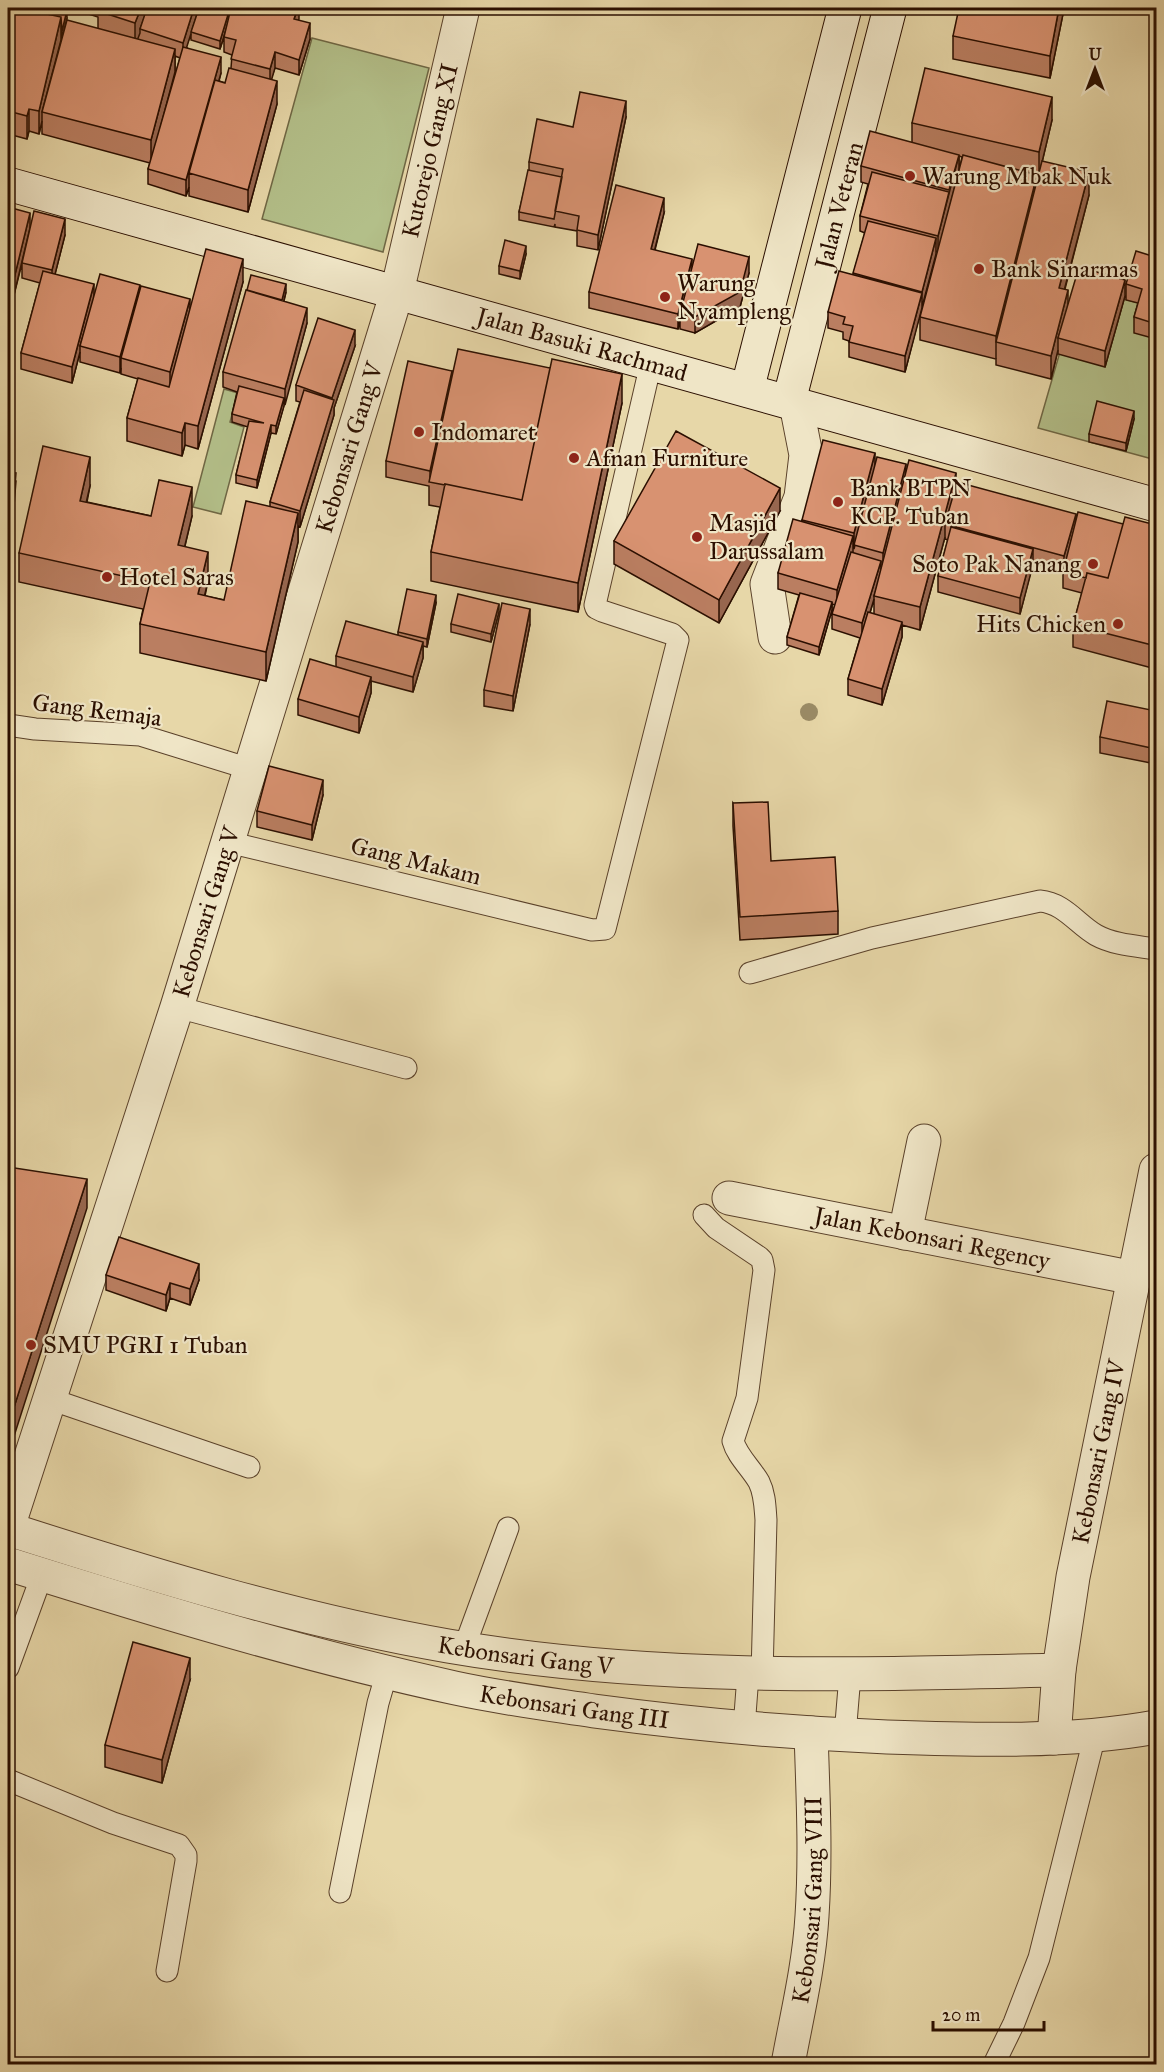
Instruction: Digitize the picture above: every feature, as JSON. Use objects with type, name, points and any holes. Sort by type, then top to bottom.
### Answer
[{"type":"street","name":"Kutorejo Gang XI","points":[[397,292],[464,8]]},
{"type":"street","name":"Jalan Veteran","points":[[747,390],[844,8]]},
{"type":"street","name":"Jalan Veteran","points":[[793,402],[890,8]]},
{"type":"street","name":"Jalan Basuki Rachmad","points":[[8,184],[1156,505]]},
{"type":"street","name":"Kebonsari Gang V","points":[[397,292],[177,1007],[8,1528],[281,1611],[457,1647],[578,1663],[755,1675],[1059,1670]]},
{"type":"street","points":[[775,637],[767,584],[801,497],[806,463],[793,402]]},
{"type":"street","points":[[905,1233],[924,1141]]},
{"type":"street","name":"Kebonsari Gang IV","points":[[1054,1738],[1059,1670],[1079,1542],[1156,1170]]},
{"type":"street","name":"Jalan Kebonsari Regency","points":[[717,1207],[905,1233],[1134,1278]]},
{"type":"street","name":"Kebonsari Gang III","points":[[8,1564],[204,1624],[387,1672],[537,1703],[744,1728],[845,1735],[1054,1738],[1156,1727]]},
{"type":"street","name":"Kebonsari Gang VIII","points":[[788,2064],[806,1967],[812,1916],[814,1841],[811,1733]]},
{"type":"lane","name":"Gang Makam","points":[[228,842],[592,930],[602,930],[607,924],[678,640],[672,634],[602,611],[595,605],[651,363]]},
{"type":"lane","name":"Gang Remaja","points":[[8,725],[35,729],[140,735],[250,769]]},
{"type":"lane","points":[[750,973],[872,938],[1040,902],[1049,902],[1064,909],[1094,934],[1103,938],[1156,949]]},
{"type":"lane","points":[[177,1007],[406,1068]]},
{"type":"lane","points":[[717,1207],[716,1228],[759,1257],[764,1270],[747,1398],[734,1441],[739,1454],[760,1485],[766,1510],[755,1675],[744,1728]]},
{"type":"lane","points":[[50,1399],[249,1467]]},
{"type":"lane","points":[[442,1685],[508,1528]]},
{"type":"lane","points":[[8,1668],[42,1575]]},
{"type":"lane","points":[[340,1892],[378,1703],[387,1672]]},
{"type":"lane","points":[[845,1735],[850,1675]]},
{"type":"lane","points":[[994,2064],[1014,2023],[1039,1958],[1095,1735]]},
{"type":"lane","points":[[8,1780],[113,1823],[179,1845],[186,1861],[167,1971]]},
{"type":"green space","points":[[312,38],[429,68],[383,252],[262,219]]},
{"type":"green space","points":[[1079,286],[1156,308],[1156,460],[1038,428]]},
{"type":"green space","points":[[224,389],[238,393],[230,422],[244,427],[221,514],[193,507]]},
{"type":"building","points":[[8,8],[19,8],[61,17],[39,111],[29,109],[27,116],[8,111]]},
{"type":"building","points":[[19,8],[67,10],[62,31],[61,17]]},
{"type":"building","points":[[99,8],[141,8],[135,23],[98,11]]},
{"type":"building","points":[[147,8],[194,8],[183,43],[140,29]]},
{"type":"building","points":[[199,8],[230,8],[220,41],[191,32]]},
{"type":"building","points":[[231,8],[298,8],[294,19],[310,23],[299,60],[275,52],[270,69],[231,59],[236,40],[224,37]]},
{"type":"building","points":[[959,8],[1059,8],[1050,56],[953,36]]},
{"type":"building","points":[[67,20],[175,49],[151,140],[42,112]]},
{"type":"building","points":[[183,47],[221,57],[186,180],[148,169]]},
{"type":"building","points":[[229,68],[277,81],[248,190],[189,173],[215,80],[225,83]]},
{"type":"building","points":[[925,68],[1052,97],[1039,152],[912,123]]},
{"type":"building","points":[[580,92],[626,101],[598,235],[577,230],[579,216],[555,211],[563,169],[529,162],[537,119],[573,127]]},
{"type":"building","points":[[870,131],[959,155],[949,190],[861,166]]},
{"type":"building","name":"Bank Sinarmas","points":[[963,155],[1037,175],[996,336],[920,317]]},
{"type":"building","points":[[1042,161],[1089,172],[1059,288],[1068,290],[1051,356],[996,342]]},
{"type":"building","points":[[528,170],[562,177],[554,219],[519,212]]},
{"type":"building","points":[[872,172],[949,192],[938,236],[860,216]]},
{"type":"building","points":[[616,185],[664,198],[651,249],[692,259],[678,314],[589,292]]},
{"type":"building","points":[[8,207],[30,213],[11,291],[8,290]]},
{"type":"building","points":[[34,211],[65,219],[52,270],[22,263]]},
{"type":"building","points":[[868,221],[936,238],[922,292],[853,273]]},
{"type":"building","points":[[505,240],[526,246],[520,271],[499,266]]},
{"type":"building","points":[[1156,241],[1156,324],[1134,317],[1142,289],[1126,284],[1136,251],[1152,256]]},
{"type":"building","points":[[698,244],[749,257],[740,292],[695,317],[680,314]]},
{"type":"building","points":[[206,249],[243,259],[198,426],[185,423],[182,433],[127,418],[138,378],[169,387]]},
{"type":"building","points":[[1079,267],[1125,280],[1105,351],[1058,338]]},
{"type":"building","points":[[43,271],[94,284],[72,367],[21,353]]},
{"type":"building","points":[[839,271],[922,293],[905,356],[849,342],[853,326],[843,324],[845,317],[828,312]]},
{"type":"building","points":[[100,274],[140,285],[120,357],[80,346]]},
{"type":"building","points":[[251,275],[286,284],[282,300],[247,290]]},
{"type":"building","points":[[141,286],[190,299],[170,372],[121,358]]},
{"type":"building","points":[[246,290],[307,308],[285,389],[223,372]]},
{"type":"building","points":[[318,318],[355,330],[332,398],[296,385]]},
{"type":"building","points":[[458,349],[550,368],[522,500],[429,482]]},
{"type":"building","name":"Afnan Furniture","points":[[552,359],[622,374],[578,583],[431,552],[445,484],[522,500]]},
{"type":"building","name":"Indomaret","points":[[408,361],[452,371],[430,471],[386,461]]},
{"type":"building","points":[[239,386],[284,398],[276,426],[271,425],[257,480],[236,475],[249,421],[264,423],[232,414]]},
{"type":"building","points":[[304,390],[334,400],[300,511],[270,502]]},
{"type":"building","points":[[1097,401],[1134,411],[1126,443],[1089,434]]},
{"type":"building","name":"Masjid Darussalam","points":[[676,431],[780,488],[719,600],[614,541]]},
{"type":"building","name":"Bank BTPN KCP. Tuban","points":[[823,440],[875,453],[854,533],[802,520]]},
{"type":"building","name":"Hotel Saras","points":[[43,446],[90,457],[80,501],[151,516],[159,480],[192,487],[178,545],[208,552],[198,594],[224,600],[246,501],[298,513],[266,652],[140,624],[150,582],[19,553]]},
{"type":"building","points":[[877,457],[906,464],[883,553],[854,545]]},
{"type":"building","points":[[909,460],[956,473],[920,607],[874,596]]},
{"type":"building","points":[[8,472],[16,473],[13,510],[8,510]]},
{"type":"building","points":[[957,482],[1076,514],[1064,556],[945,524]]},
{"type":"building","name":"Soto Pak Nanang","points":[[1078,512],[1123,524],[1108,578],[1087,573],[1086,578],[1063,572]]},
{"type":"building","name":"Hits Chicken","points":[[1125,517],[1156,525],[1156,626],[1152,645],[1073,625],[1087,573],[1108,578]]},
{"type":"building","points":[[793,519],[853,536],[837,590],[778,573]]},
{"type":"building","points":[[951,527],[1033,549],[1020,598],[938,576]]},
{"type":"building","points":[[851,552],[881,561],[862,623],[832,614]]},
{"type":"building","points":[[407,589],[436,595],[427,639],[398,632]]},
{"type":"building","points":[[800,593],[832,602],[819,647],[787,637]]},
{"type":"building","points":[[458,594],[499,604],[491,634],[451,624]]},
{"type":"building","points":[[502,603],[530,609],[513,696],[484,690]]},
{"type":"building","points":[[868,612],[902,622],[882,689],[848,679]]},
{"type":"building","points":[[346,621],[423,642],[413,677],[336,656]]},
{"type":"building","points":[[1156,635],[1156,652],[1152,651]]},
{"type":"building","points":[[310,659],[371,677],[359,717],[298,699]]},
{"type":"building","points":[[1107,701],[1156,711],[1156,749],[1100,737]]},
{"type":"building","points":[[269,766],[323,780],[312,825],[257,811]]},
{"type":"building","points":[[768,802],[771,861],[835,857],[838,911],[740,917],[733,803]]},
{"type":"building","name":"SMU PGRI 1 Tuban","points":[[8,1167],[87,1179],[8,1426],[8,1239],[10,1233],[8,1233]]},
{"type":"building","points":[[119,1237],[199,1264],[190,1289],[170,1283],[166,1295],[106,1275]]},
{"type":"building","points":[[133,1642],[190,1658],[162,1760],[105,1745]]},
{"type":"place","name":"Warung Mbak Nuk","points":[[910,176]]},
{"type":"place","name":"Bank Sinarmas","points":[[979,269]]},
{"type":"place","name":"Warung Nyampleng","points":[[665,297]]},
{"type":"place","name":"Indomaret","points":[[419,432]]},
{"type":"place","name":"Afnan Furniture","points":[[574,458]]},
{"type":"place","name":"Bank BTPN KCP. Tuban","points":[[838,502]]},
{"type":"place","name":"Masjid Darussalam","points":[[697,537]]},
{"type":"place","name":"Soto Pak Nanang","points":[[1093,564]]},
{"type":"place","name":"Hotel Saras","points":[[107,577]]},
{"type":"place","name":"Hits Chicken","points":[[1118,624]]},
{"type":"place","name":"SMU PGRI 1 Tuban","points":[[31,1345]]}]
